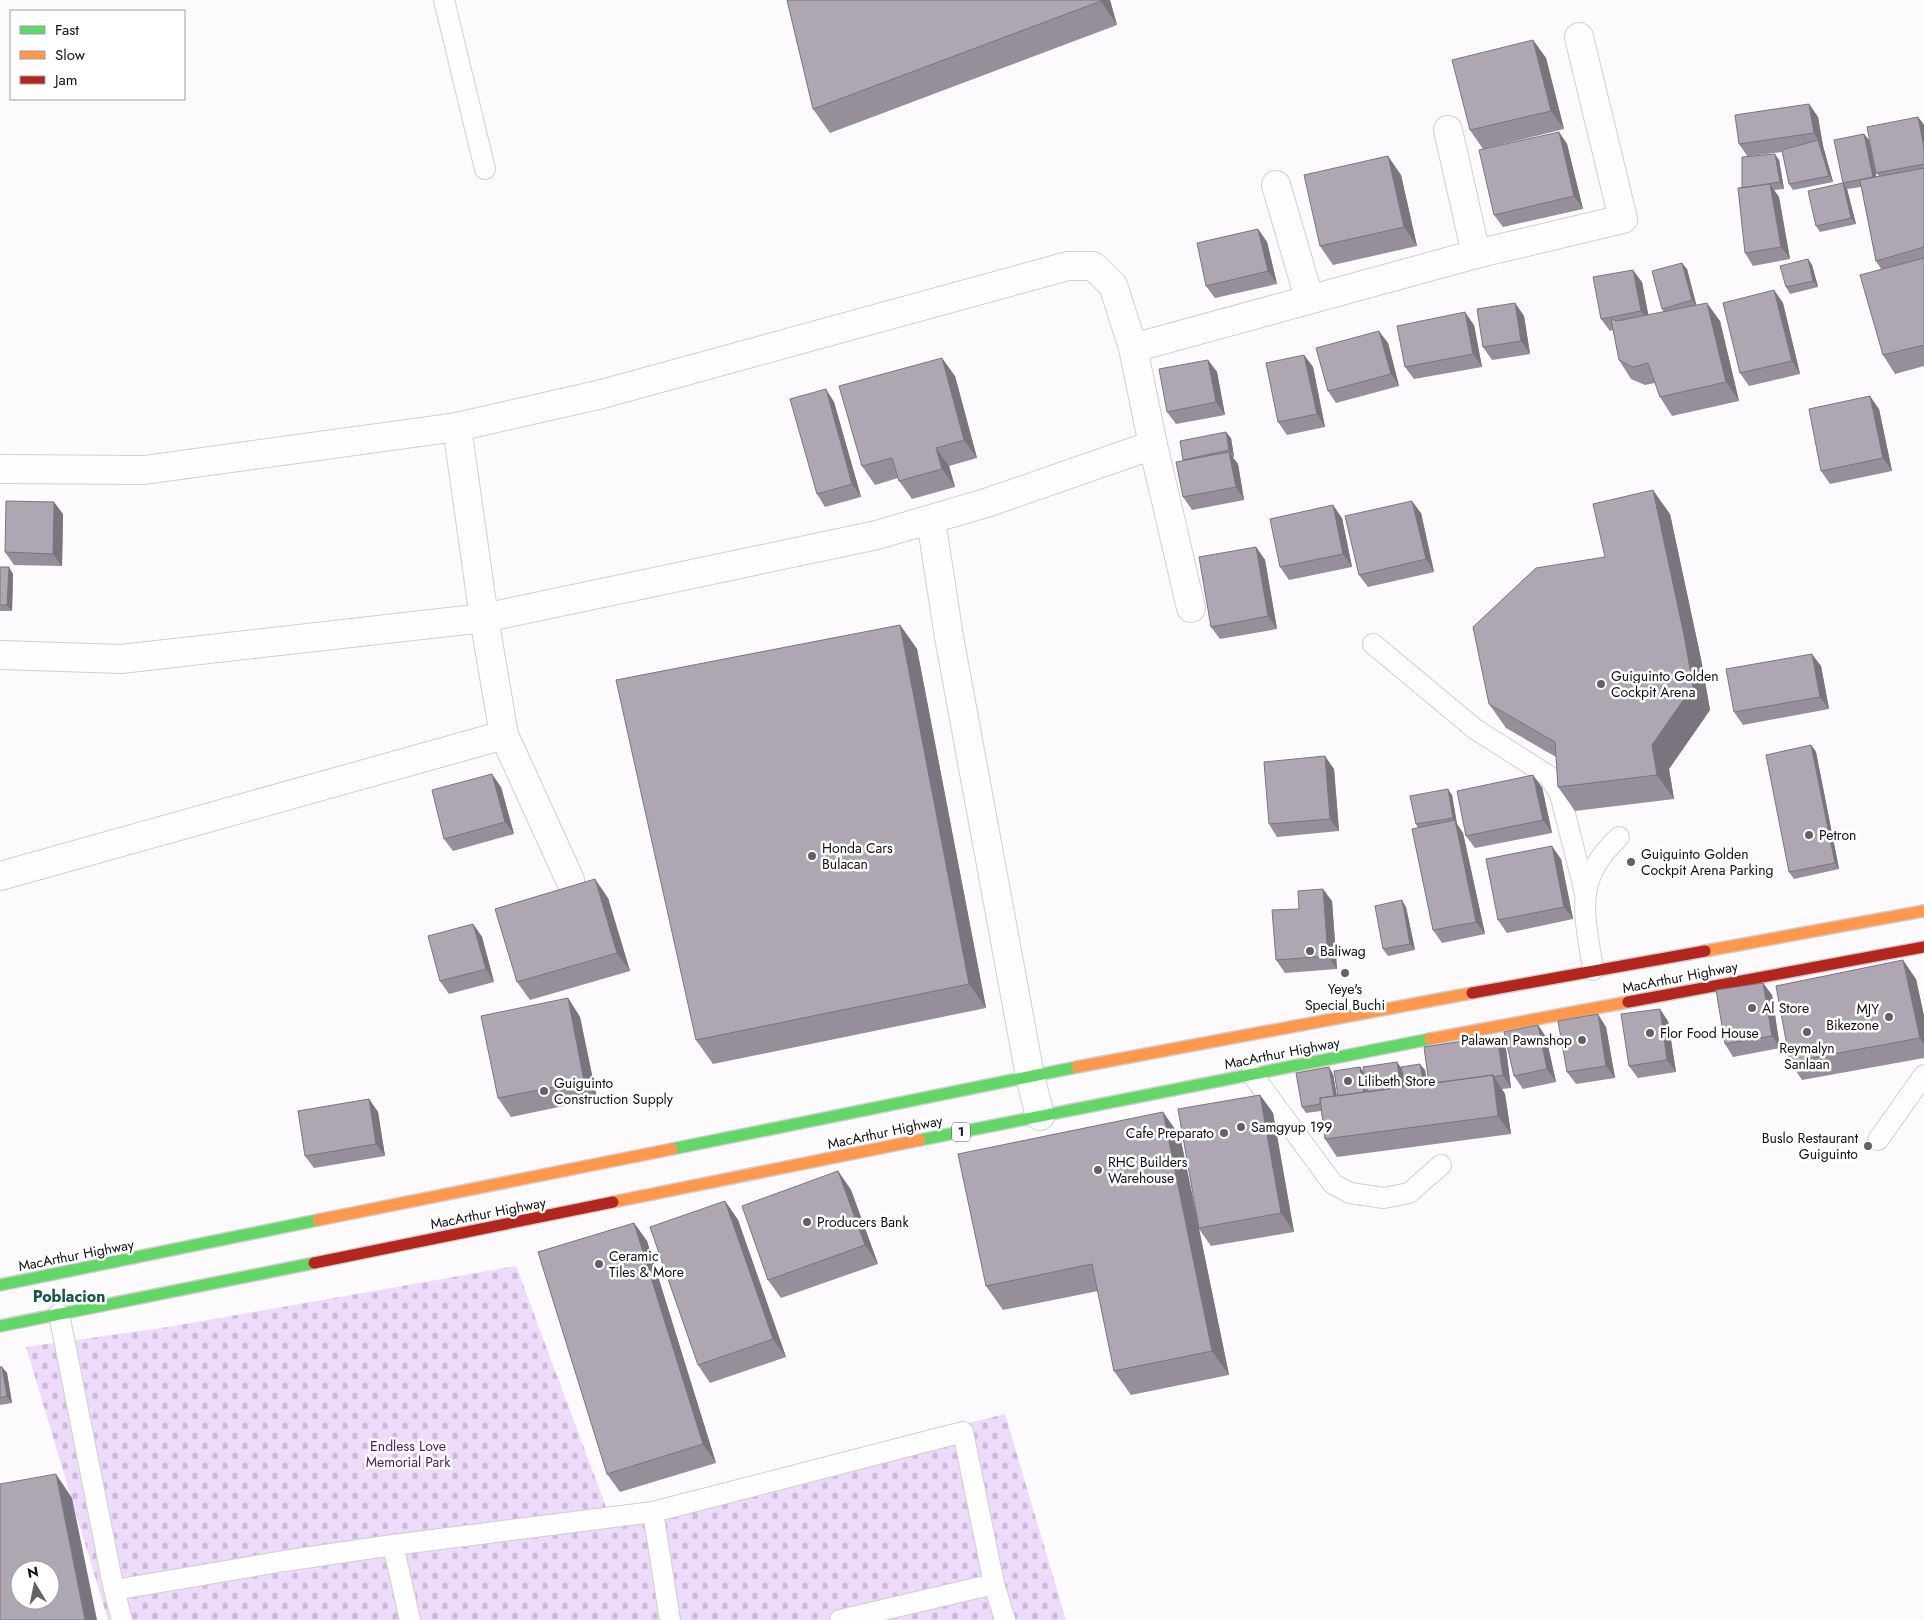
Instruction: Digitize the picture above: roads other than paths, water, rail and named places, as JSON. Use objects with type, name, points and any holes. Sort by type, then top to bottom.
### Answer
[{"type":"highway","name":"MacArthur Highway","points":[[0,1285],[1030,1076],[1924,910]]},
{"type":"highway","name":"MacArthur Highway","points":[[0,1326],[1252,1074],[1924,947]]},
{"type":"street","points":[[1133,348],[1309,298],[1476,254],[1622,219],[1579,37]]},
{"type":"street","points":[[1448,130],[1476,254]]},
{"type":"street","points":[[1276,185],[1309,298]]},
{"type":"street","points":[[0,469],[144,470],[457,428],[602,394],[1068,266],[1093,266],[1113,286],[1133,348],[1190,608]]},
{"type":"street","points":[[457,428],[484,618],[504,735],[570,880]]},
{"type":"street","points":[[0,655],[121,659],[484,618],[867,537],[931,520],[1153,445]]},
{"type":"street","points":[[931,520],[950,646],[1030,1076],[1040,1116]]},
{"type":"street","points":[[0,876],[504,735]]},
{"type":"lane","points":[[444,0],[485,169]]},
{"type":"lane","points":[[1373,644],[1475,728],[1549,776],[1560,794],[1585,893],[1585,914],[1593,970]]},
{"type":"lane","points":[[1585,893],[1592,870],[1610,846],[1620,837]]},
{"type":"lane","points":[[1252,1074],[1333,1184],[1350,1193],[1384,1198],[1409,1193],[1441,1165]]},
{"type":"lane","points":[[1878,1140],[1924,1075]]},
{"type":"lane","points":[[59,1314],[114,1590],[122,1620]]},
{"type":"lane","points":[[114,1590],[284,1561],[394,1545],[653,1512],[964,1432],[994,1584],[1005,1620]]},
{"type":"lane","points":[[653,1512],[670,1620]]},
{"type":"lane","points":[[394,1545],[410,1620]]},
{"type":"lane","points":[[840,1620],[994,1584]]},
{"type":"place","name":"Guiguinto Golden Cockpit Arena","points":[[1601,684]]},
{"type":"place","name":"Petron","points":[[1809,835]]},
{"type":"place","name":"Honda Cars Bulacan","points":[[812,856]]},
{"type":"place","name":"Guiguinto Golden Cockpit Arena Parking","points":[[1631,862]]},
{"type":"place","name":"Baliwag","points":[[1310,951]]},
{"type":"place","name":"Yeye's Special Buchi","points":[[1345,973]]},
{"type":"place","name":"Al Store","points":[[1752,1008]]},
{"type":"place","name":"MJY Bikezone","points":[[1889,1017]]},
{"type":"place","name":"Reymalyn Sanlaan","points":[[1807,1032]]},
{"type":"place","name":"Flor Food House","points":[[1650,1033]]},
{"type":"place","name":"Palawan Pawnshop","points":[[1582,1040]]},
{"type":"place","name":"Lilibeth Store","points":[[1348,1081]]},
{"type":"place","name":"Guiguinto Construction Supply","points":[[544,1091]]},
{"type":"place","name":"Samgyup 199","points":[[1241,1127]]},
{"type":"place","name":"Cafe Preparato","points":[[1224,1133]]},
{"type":"place","name":"Buslo Restaurant Guiguinto","points":[[1868,1146]]},
{"type":"place","name":"RHC Builders Warehouse","points":[[1098,1170]]},
{"type":"place","name":"Producers Bank","points":[[807,1222]]},
{"type":"place","name":"Ceramic Tiles & More","points":[[599,1264]]},
{"type":"district","name":"Poblacion","points":[[69,1296]]},
{"type":"park label","name":"Endless Love Memorial Park","points":[[408,1454]]}]
